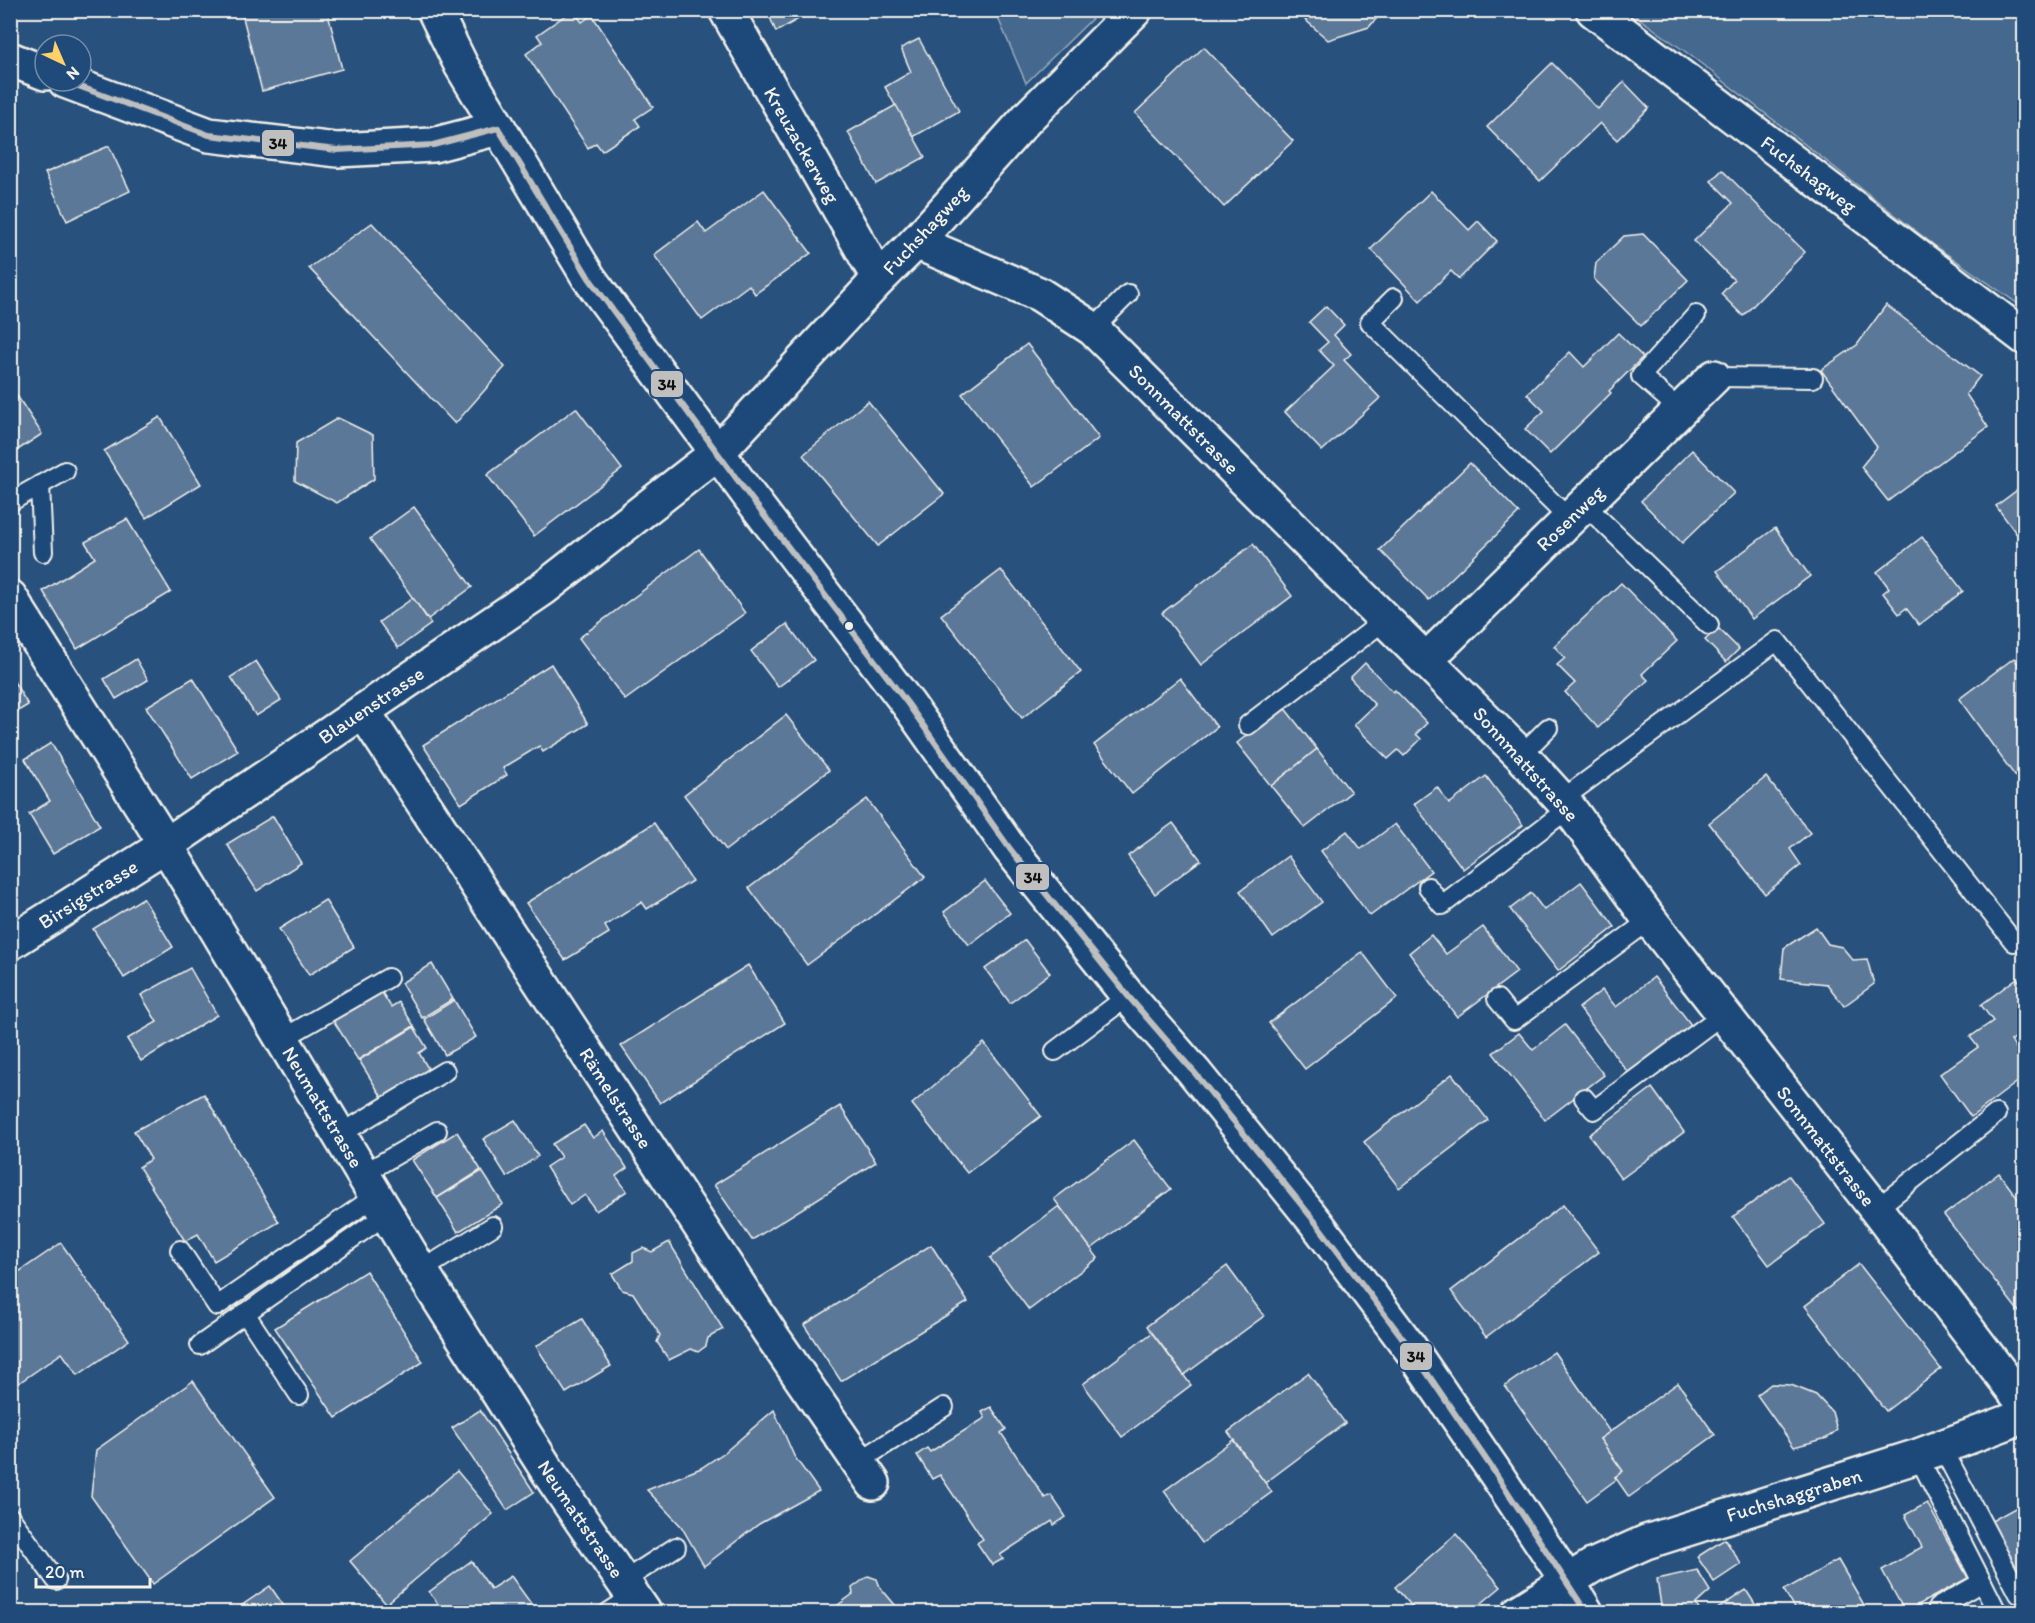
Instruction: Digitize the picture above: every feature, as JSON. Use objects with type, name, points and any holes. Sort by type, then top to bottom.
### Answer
[{"type":"street","points":[[434,10],[461,65],[589,278],[717,453],[908,704],[1010,849],[1128,996],[1202,1081],[1317,1224],[1410,1348],[1586,1612]]},
{"type":"street","name":"Kreuzackerweg","points":[[726,10],[879,279]]},
{"type":"street","name":"Fuchshagweg","points":[[717,453],[916,242],[1029,116],[1135,10]]},
{"type":"street","name":"Fuchshagweg","points":[[1593,10],[2025,337]]},
{"type":"street","points":[[10,59],[33,68]]},
{"type":"street","points":[[93,92],[209,135],[337,150],[433,145],[498,128]]},
{"type":"street","name":"Sonnmattstrasse","points":[[916,242],[1039,294],[1092,329],[1427,659],[1521,755],[1565,804],[1650,920],[1876,1209],[2023,1417]]},
{"type":"street","name":"Rosenweg","points":[[1427,659],[1714,377]]},
{"type":"street","name":"Blauenstrasse","points":[[166,845],[544,588],[717,453]]},
{"type":"street","name":"Neumattstrasse","points":[[10,597],[166,845],[375,1195],[627,1601]]},
{"type":"street","name":"Rämelstrasse","points":[[363,711],[757,1313],[866,1472]]},
{"type":"street","name":"Birsigstrasse","points":[[10,943],[166,845]]},
{"type":"street","name":"Fuchshaggraben","points":[[1519,1612],[1592,1566],[1646,1542],[1930,1452],[2023,1417]]},
{"type":"lane","points":[[1092,329],[1128,294]]},
{"type":"lane","points":[[1395,298],[1370,322],[1577,512],[1710,625]]},
{"type":"lane","points":[[1680,410],[1641,376],[1696,315]]},
{"type":"lane","points":[[1714,377],[1813,378]]},
{"type":"lane","points":[[10,502],[64,471]]},
{"type":"lane","points":[[39,485],[44,552]]},
{"type":"lane","points":[[1248,725],[1385,620]]},
{"type":"lane","points":[[1428,887],[1442,905],[1565,804],[1777,641],[2014,942]]},
{"type":"lane","points":[[1521,755],[1548,728]]},
{"type":"lane","points":[[1497,999],[1514,1020],[1650,920]]},
{"type":"lane","points":[[282,1039],[388,978]]},
{"type":"lane","points":[[1055,1051],[1128,996]]},
{"type":"lane","points":[[1584,1098],[1594,1110],[1723,1014]]},
{"type":"lane","points":[[339,1135],[445,1071]]},
{"type":"lane","points":[[1876,1209],[1996,1114]]},
{"type":"lane","points":[[200,1345],[245,1313],[375,1195],[437,1131]]},
{"type":"lane","points":[[180,1250],[217,1306],[375,1195]]},
{"type":"lane","points":[[422,1270],[493,1226]]},
{"type":"lane","points":[[245,1313],[299,1395]]},
{"type":"lane","points":[[866,1472],[944,1407]]},
{"type":"lane","points":[[1930,1452],[1982,1582],[1997,1612]]},
{"type":"lane","points":[[1930,1452],[2019,1594]]},
{"type":"lane","points":[[10,1517],[56,1580]]},
{"type":"lane","points":[[627,1601],[676,1546]]},
{"type":"lane","points":[[1938,1607],[1982,1582]]},
{"type":"shaded area","points":[[995,11],[1100,11],[1026,83]]},
{"type":"shaded area","points":[[1629,11],[2024,11],[2024,308],[1934,245],[1690,55]]},
{"type":"building","points":[[241,10],[327,10],[342,69],[262,91]]},
{"type":"building","points":[[573,10],[582,22],[592,15],[653,107],[635,119],[640,126],[602,151],[596,143],[588,148],[526,54],[542,42],[537,35]]},
{"type":"building","points":[[767,10],[814,10],[776,32]]},
{"type":"building","points":[[1294,10],[1384,10],[1369,27],[1328,40]]},
{"type":"building","points":[[919,39],[959,111],[913,137],[885,87],[911,72],[901,48]]},
{"type":"building","points":[[1204,47],[1293,141],[1224,207],[1135,113]]},
{"type":"building","points":[[1552,63],[1598,109],[1624,82],[1649,108],[1617,140],[1600,123],[1540,181],[1487,127]]},
{"type":"building","points":[[896,105],[925,157],[876,184],[848,132]]},
{"type":"building","points":[[109,146],[130,191],[67,221],[45,173]]},
{"type":"building","points":[[1722,170],[1805,252],[1743,316],[1721,294],[1734,280],[1694,241],[1733,203],[1711,181]]},
{"type":"building","points":[[764,190],[811,253],[755,294],[749,285],[702,320],[654,255],[698,222],[706,233]]},
{"type":"building","points":[[1431,191],[1469,230],[1478,221],[1497,241],[1459,279],[1451,271],[1420,301],[1371,249]]},
{"type":"building","points":[[372,223],[505,367],[455,424],[309,268]]},
{"type":"building","points":[[1643,234],[1688,280],[1641,326],[1594,279],[1596,263],[1624,236]]},
{"type":"building","points":[[1886,305],[1980,376],[1966,394],[1988,427],[1888,501],[1861,467],[1877,447],[1821,370],[1857,345]]},
{"type":"building","points":[[1326,306],[1344,325],[1334,335],[1351,354],[1344,360],[1380,398],[1322,451],[1285,412],[1334,366],[1319,350],[1328,342],[1309,322]]},
{"type":"building","points":[[1618,333],[1643,357],[1609,391],[1611,393],[1550,454],[1525,429],[1544,411],[1527,394],[1570,352],[1584,367]]},
{"type":"building","points":[[1027,344],[1099,438],[1034,487],[962,394]]},
{"type":"building","points":[[10,385],[42,434],[10,455]]},
{"type":"building","points":[[868,401],[944,494],[878,546],[803,455]]},
{"type":"building","points":[[576,408],[622,469],[534,536],[487,475]]},
{"type":"building","points":[[160,417],[201,484],[146,518],[104,451]]},
{"type":"building","points":[[338,418],[373,435],[374,479],[337,503],[295,481],[296,443]]},
{"type":"building","points":[[1692,450],[1734,493],[1682,543],[1641,501]]},
{"type":"building","points":[[1470,463],[1519,513],[1429,600],[1380,550]]},
{"type":"building","points":[[2024,485],[2024,544],[1996,506]]},
{"type":"building","points":[[414,507],[472,587],[428,619],[370,539]]},
{"type":"building","points":[[127,519],[171,592],[77,649],[43,591],[95,558],[85,542]]},
{"type":"building","points":[[1775,528],[1810,576],[1752,619],[1717,571]]},
{"type":"building","points":[[1922,537],[1963,591],[1919,625],[1906,608],[1899,614],[1883,593],[1889,588],[1877,572]]},
{"type":"building","points":[[1253,544],[1292,596],[1201,665],[1162,613]]},
{"type":"building","points":[[699,549],[745,613],[625,700],[579,638]]},
{"type":"building","points":[[1001,570],[1081,672],[1022,718],[941,615]]},
{"type":"building","points":[[1621,583],[1677,641],[1642,674],[1648,680],[1598,728],[1565,692],[1575,683],[1557,665],[1565,658],[1554,646]]},
{"type":"building","points":[[413,598],[431,624],[398,648],[379,622]]},
{"type":"building","points":[[787,624],[814,660],[778,687],[751,651]]},
{"type":"building","points":[[1718,628],[1739,649],[1726,662],[1705,640]]},
{"type":"building","points":[[2014,658],[2024,673],[2024,780],[2020,783],[1959,699]]},
{"type":"building","points":[[136,659],[148,680],[116,699],[104,679]]},
{"type":"building","points":[[256,661],[281,700],[256,716],[231,677]]},
{"type":"building","points":[[1365,663],[1427,723],[1416,734],[1421,739],[1404,756],[1398,750],[1388,759],[1354,725],[1375,705],[1350,678]]},
{"type":"building","points":[[551,664],[588,724],[543,752],[539,746],[503,768],[507,775],[461,804],[423,745]]},
{"type":"building","points":[[10,675],[28,705],[10,716]]},
{"type":"building","points":[[193,678],[238,751],[192,779],[146,707]]},
{"type":"building","points":[[1180,678],[1217,727],[1132,794],[1094,745]]},
{"type":"building","points":[[1283,706],[1317,749],[1271,786],[1237,743]]},
{"type":"building","points":[[786,715],[829,770],[726,850],[684,795]]},
{"type":"building","points":[[51,743],[100,826],[53,854],[29,814],[50,801],[25,759]]},
{"type":"building","points":[[1317,749],[1351,792],[1305,828],[1271,786]]},
{"type":"building","points":[[1486,776],[1523,825],[1463,869],[1414,804],[1437,787],[1449,804]]},
{"type":"building","points":[[1766,777],[1810,833],[1790,849],[1801,865],[1765,894],[1709,823]]},
{"type":"building","points":[[867,799],[925,877],[807,965],[749,888]]},
{"type":"building","points":[[273,816],[301,863],[257,891],[227,844]]},
{"type":"building","points":[[654,823],[692,881],[647,909],[642,902],[605,926],[609,933],[565,960],[526,903]]},
{"type":"building","points":[[1173,823],[1201,860],[1155,894],[1128,856]]},
{"type":"building","points":[[1395,824],[1431,871],[1370,916],[1321,851],[1347,831],[1361,849]]},
{"type":"building","points":[[1288,856],[1322,902],[1273,938],[1240,891]]},
{"type":"building","points":[[985,881],[1010,913],[969,945],[944,912]]},
{"type":"building","points":[[1581,882],[1615,927],[1558,971],[1510,909],[1531,893],[1544,910]]},
{"type":"building","points":[[143,898],[173,947],[124,978],[93,929]]},
{"type":"building","points":[[325,900],[354,947],[309,975],[279,929]]},
{"type":"building","points":[[1483,927],[1517,972],[1457,1017],[1409,953],[1431,935],[1446,954]]},
{"type":"building","points":[[1816,927],[1828,944],[1842,947],[1853,960],[1867,959],[1874,984],[1844,1006],[1827,984],[1781,979],[1784,948]]},
{"type":"building","points":[[1025,940],[1050,973],[1010,1003],[985,969]]},
{"type":"building","points":[[1362,952],[1397,998],[1305,1069],[1269,1023]]},
{"type":"building","points":[[432,964],[453,999],[422,1018],[401,983]]},
{"type":"building","points":[[748,965],[785,1023],[660,1103],[621,1046]]},
{"type":"building","points":[[190,968],[217,1015],[141,1061],[127,1039],[157,1022],[141,995]]},
{"type":"building","points":[[1654,977],[1692,1026],[1629,1074],[1579,1008],[1602,990],[1616,1007]]},
{"type":"building","points":[[2017,978],[2024,988],[2024,1031],[2011,1041],[2024,1059],[2024,1077],[1971,1117],[1940,1074],[1978,1047],[1970,1037],[1993,1021],[1981,1005]]},
{"type":"building","points":[[381,991],[391,1007],[399,1002],[414,1026],[358,1060],[333,1020]]},
{"type":"building","points":[[454,1000],[476,1037],[445,1055],[424,1019]]},
{"type":"building","points":[[1565,1025],[1604,1075],[1545,1120],[1493,1053],[1519,1033],[1533,1050]]},
{"type":"building","points":[[414,1027],[427,1048],[419,1053],[429,1070],[383,1099],[359,1060]]},
{"type":"building","points":[[984,1043],[1041,1116],[967,1173],[912,1104]]},
{"type":"building","points":[[1452,1074],[1488,1120],[1399,1188],[1364,1142]]},
{"type":"building","points":[[1652,1088],[1684,1132],[1621,1179],[1589,1135]]},
{"type":"building","points":[[204,1094],[279,1222],[214,1261],[198,1234],[185,1241],[139,1167],[151,1159],[134,1131]]},
{"type":"building","points":[[840,1106],[876,1162],[752,1240],[714,1185]]},
{"type":"building","points":[[515,1120],[538,1156],[507,1177],[483,1139]]},
{"type":"building","points":[[584,1125],[593,1138],[603,1131],[627,1168],[616,1176],[627,1191],[596,1211],[585,1195],[570,1205],[546,1167],[561,1157],[552,1144]]},
{"type":"building","points":[[457,1132],[481,1170],[437,1198],[412,1160]]},
{"type":"building","points":[[1134,1140],[1171,1189],[1091,1249],[1054,1199]]},
{"type":"building","points":[[482,1171],[503,1204],[458,1232],[437,1198]]},
{"type":"building","points":[[1999,1173],[2024,1207],[2024,1308],[2019,1312],[1944,1215]]},
{"type":"building","points":[[1789,1176],[1825,1224],[1769,1265],[1733,1217]]},
{"type":"building","points":[[1563,1205],[1599,1252],[1486,1337],[1451,1291]]},
{"type":"building","points":[[1059,1206],[1098,1258],[1029,1310],[990,1258]]},
{"type":"building","points":[[669,1242],[723,1329],[708,1338],[706,1346],[698,1352],[691,1349],[669,1360],[657,1342],[660,1335],[633,1293],[622,1290],[612,1274],[633,1261],[633,1253],[643,1248],[652,1252]]},
{"type":"building","points":[[61,1243],[129,1340],[78,1375],[62,1353],[10,1389],[10,1278]]},
{"type":"building","points":[[931,1245],[968,1302],[841,1381],[804,1325]]},
{"type":"building","points":[[1859,1264],[1941,1369],[1886,1411],[1805,1306]]},
{"type":"building","points":[[1227,1266],[1264,1316],[1184,1375],[1147,1326]]},
{"type":"building","points":[[366,1271],[423,1362],[336,1418],[275,1328]]},
{"type":"building","points":[[582,1319],[611,1366],[566,1393],[536,1346]]},
{"type":"building","points":[[1152,1333],[1191,1385],[1122,1437],[1083,1384]]},
{"type":"building","points":[[1554,1352],[1610,1432],[1600,1439],[1623,1471],[1615,1477],[1617,1479],[1587,1501],[1505,1386]]},
{"type":"building","points":[[1308,1373],[1345,1423],[1265,1483],[1228,1432]]},
{"type":"building","points":[[193,1381],[275,1497],[153,1584],[91,1496],[96,1450]]},
{"type":"building","points":[[1678,1383],[1715,1435],[1629,1497],[1615,1477],[1623,1471],[1600,1439]]},
{"type":"building","points":[[1771,1384],[1791,1385],[1816,1395],[1832,1412],[1837,1430],[1827,1438],[1794,1447],[1757,1395]]},
{"type":"building","points":[[991,1407],[1006,1429],[1001,1433],[1045,1498],[1051,1495],[1066,1517],[1054,1525],[1052,1521],[1000,1555],[1003,1559],[992,1565],[977,1543],[983,1539],[940,1475],[932,1479],[917,1455],[927,1448],[930,1452],[985,1418],[982,1412]]},
{"type":"building","points":[[480,1410],[534,1492],[507,1510],[452,1428]]},
{"type":"building","points":[[774,1410],[794,1456],[819,1491],[759,1524],[704,1566],[681,1526],[647,1490],[701,1468],[725,1452]]},
{"type":"building","points":[[1233,1440],[1272,1492],[1202,1543],[1164,1491]]},
{"type":"building","points":[[457,1471],[493,1514],[386,1604],[350,1561]]},
{"type":"building","points":[[1927,1503],[1968,1578],[1905,1612],[1882,1570],[1922,1547],[1905,1515]]},
{"type":"building","points":[[2024,1503],[2024,1580],[2022,1581],[1988,1523]]},
{"type":"building","points":[[1456,1534],[1501,1587],[1471,1612],[1417,1612],[1395,1587]]},
{"type":"building","points":[[1725,1539],[1741,1564],[1714,1582],[1697,1557]]},
{"type":"building","points":[[1838,1560],[1864,1605],[1850,1612],[1796,1612],[1784,1590]]},
{"type":"building","points":[[471,1561],[491,1589],[511,1576],[537,1612],[444,1612],[429,1592]]},
{"type":"building","points":[[1697,1570],[1710,1591],[1696,1604],[1700,1612],[1662,1612],[1657,1579]]},
{"type":"building","points":[[868,1576],[877,1579],[880,1587],[901,1612],[820,1612],[828,1607],[831,1610],[853,1594],[852,1588]]},
{"type":"building","points":[[270,1586],[288,1612],[232,1612]]},
{"type":"building","points":[[1746,1590],[1760,1612],[1714,1611]]},
{"type":"transit line","name":"34","points":[[93,92],[209,135],[337,150],[433,145],[498,128]]},
{"type":"transit line","name":"34","points":[[498,128],[589,278],[750,497],[908,704],[1010,849],[1128,996],[1194,1072],[1317,1224],[1410,1348],[1586,1612]]}]
